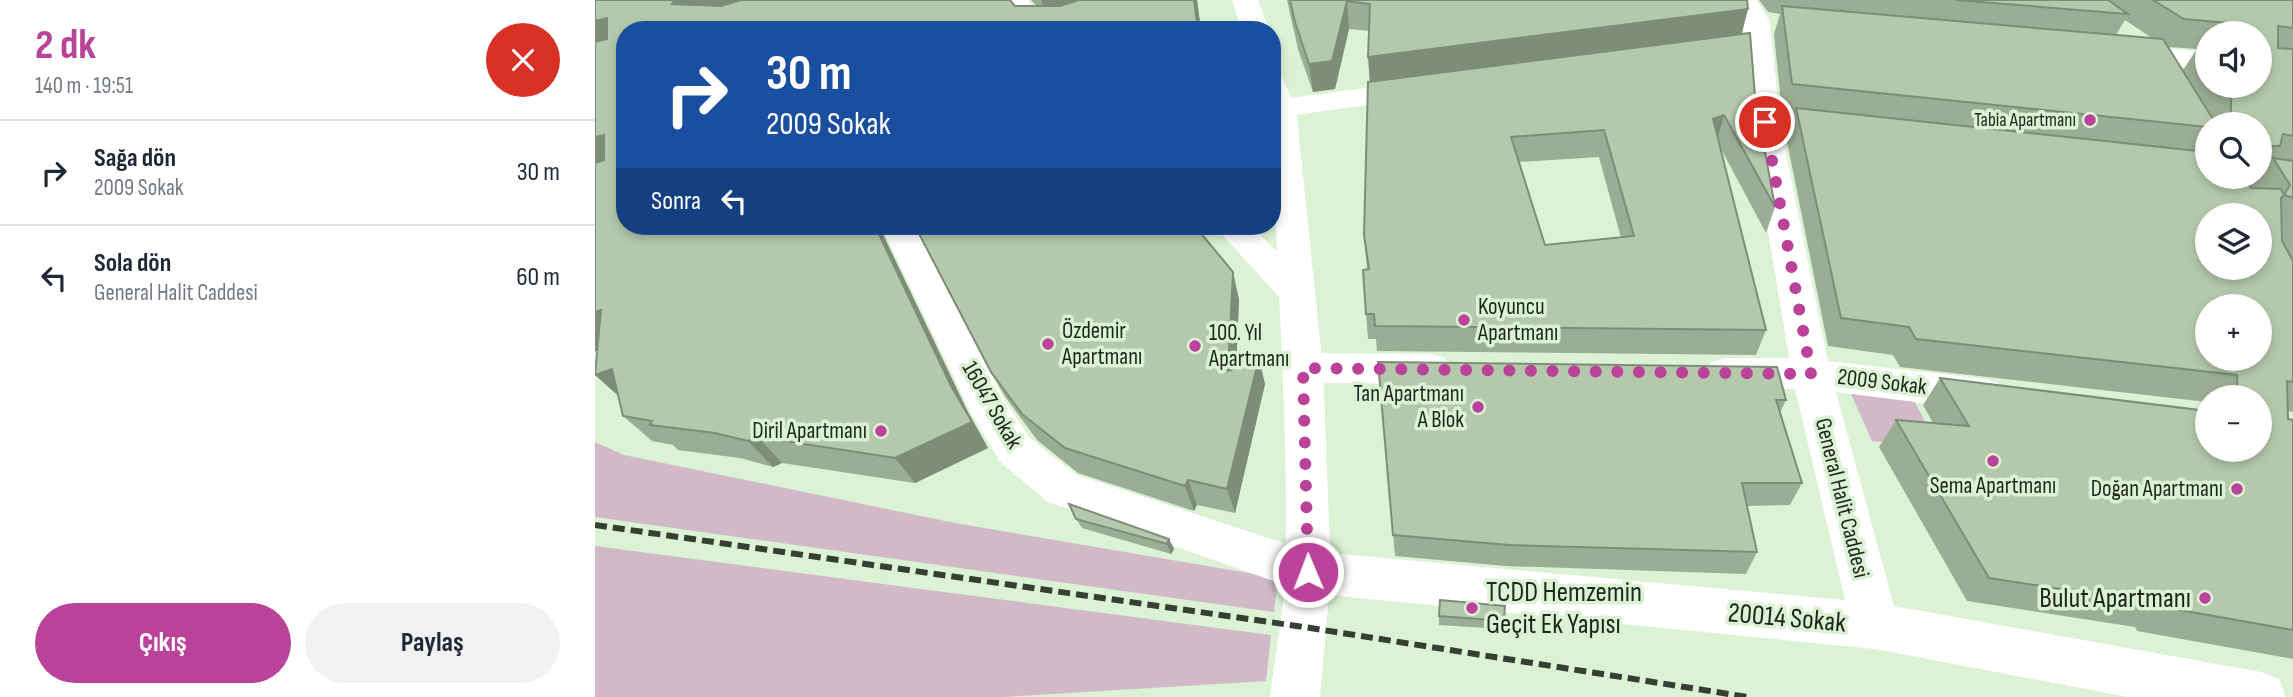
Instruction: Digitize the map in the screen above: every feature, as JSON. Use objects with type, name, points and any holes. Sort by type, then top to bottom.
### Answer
[{"type":"street","points":[[1014,0],[1041,21]]},
{"type":"street","points":[[1245,0],[1252,21]]},
{"type":"street","name":"General Halit Caddesi","points":[[1754,28],[1778,124],[1811,374],[1875,626]]},
{"type":"street","points":[[2108,40],[2157,56],[2195,60]]},
{"type":"street","points":[[2157,56],[2176,89]]},
{"type":"street","points":[[1281,95],[1444,87]]},
{"type":"street","points":[[1281,199],[1296,292],[1303,368],[1308,572],[1295,697]]},
{"type":"street","name":"16047 Sokak","points":[[902,235],[990,411],[1015,450],[1032,466],[1063,489],[1308,572]]},
{"type":"street","points":[[1240,235],[1296,292]]},
{"type":"street","points":[[1303,368],[1468,370]]},
{"type":"street","name":"2009 Sokak","points":[[1688,372],[1811,374],[2016,398]]},
{"type":"street","name":"20014 Sokak","points":[[1308,572],[1875,626],[2261,697]]},
{"type":"shaded area","points":[[1847,385],[1908,390],[1939,447],[1872,441]]},
{"type":"shaded area","points":[[595,442],[624,455],[955,523],[1278,578],[1274,612],[595,517]]},
{"type":"shaded area","points":[[595,546],[1271,635],[1266,681],[1003,697],[595,697]]},
{"type":"building","points":[[595,0],[675,0],[672,4],[721,6],[741,0],[1010,0],[1015,6],[1060,6],[1079,0],[1194,0],[1197,21],[616,21],[616,235],[879,235],[951,386],[972,422],[895,458],[758,437],[748,441],[715,433],[650,425],[652,421],[623,416],[612,369],[595,375],[601,310],[595,312],[595,163],[604,160],[604,135],[595,137],[595,42],[607,39],[607,18],[595,21]]},
{"type":"building","points":[[1290,0],[1747,0],[1748,9],[1368,57],[1370,4],[1347,1],[1332,61],[1309,64]]},
{"type":"building","points":[[1956,0],[2108,0],[2128,14]]},
{"type":"building","points":[[2153,0],[2293,0],[2293,28],[2278,26],[2278,48],[2293,49],[2293,136],[2283,134],[2280,146],[2272,146],[2272,112],[2231,112],[2232,98],[2272,98],[2272,21],[2184,19]]},
{"type":"building","points":[[1782,6],[2163,39],[2195,90],[2195,98],[2200,98],[2209,112],[2195,112],[2195,126],[1792,84]]},
{"type":"building","points":[[1750,33],[1755,96],[1775,207],[1724,115],[1713,119],[1766,330],[1375,326],[1374,314],[1366,314],[1363,270],[1369,269],[1364,235],[1368,82]],"holes":[[[1604,130],[1634,236],[1545,245],[1511,137]]]},
{"type":"building","points":[[1796,108],[2195,151],[2195,189],[2281,189],[2284,195],[2281,198],[2282,241],[2293,261],[2293,382],[2287,381],[2288,419],[2293,420],[2293,630],[2168,608],[2165,605],[1989,578],[1896,420],[1969,426],[1940,378],[2195,410],[2195,462],[2272,462],[2272,385],[2237,385],[2237,375],[2201,371],[2272,371],[2272,294],[2195,294],[2195,370],[1916,339],[1909,327],[1841,318]]},
{"type":"building","points":[[2273,158],[2293,161],[2293,198],[2284,195],[2290,185]]},
{"type":"building","points":[[920,235],[1202,235],[1233,272],[1228,371],[1259,358],[1227,489],[1188,480],[1185,486],[1065,448],[1022,414],[991,372]]},
{"type":"building","points":[[1378,362],[1777,367],[1786,400],[1776,400],[1802,483],[1742,483],[1757,552],[1509,545],[1393,535]]},
{"type":"building","points":[[1069,504],[1169,539],[1167,544],[1076,519]]},
{"type":"building","points":[[1440,600],[1505,606],[1504,621],[1439,616]]},
{"type":"railway","points":[[595,525],[1304,627],[1748,697]]},
{"type":"place","name":"Tabia Apartmanı","points":[[2090,120]]},
{"type":"place","name":"Koyuncu Apartmanı","points":[[1464,320]]},
{"type":"place","name":"Özdemir Apartmanı","points":[[1048,344]]},
{"type":"place","name":"100. Yıl Apartmanı","points":[[1195,346]]},
{"type":"place","name":"Tan Apartmanı A Blok","points":[[1478,407]]},
{"type":"place","name":"Diril Apartmanı","points":[[881,431]]},
{"type":"place","name":"Sema Apartmanı","points":[[1993,461]]},
{"type":"place","name":"Doğan Apartmanı","points":[[2237,489]]},
{"type":"place","name":"Bulut Apartmanı","points":[[2205,598]]},
{"type":"place","name":"TCDD Hemzemin Geçit Ek Yapısı","points":[[1472,608]]},
{"type":"route","points":[[1308,572],[1303,368],[1811,374],[1765,122]]}]
